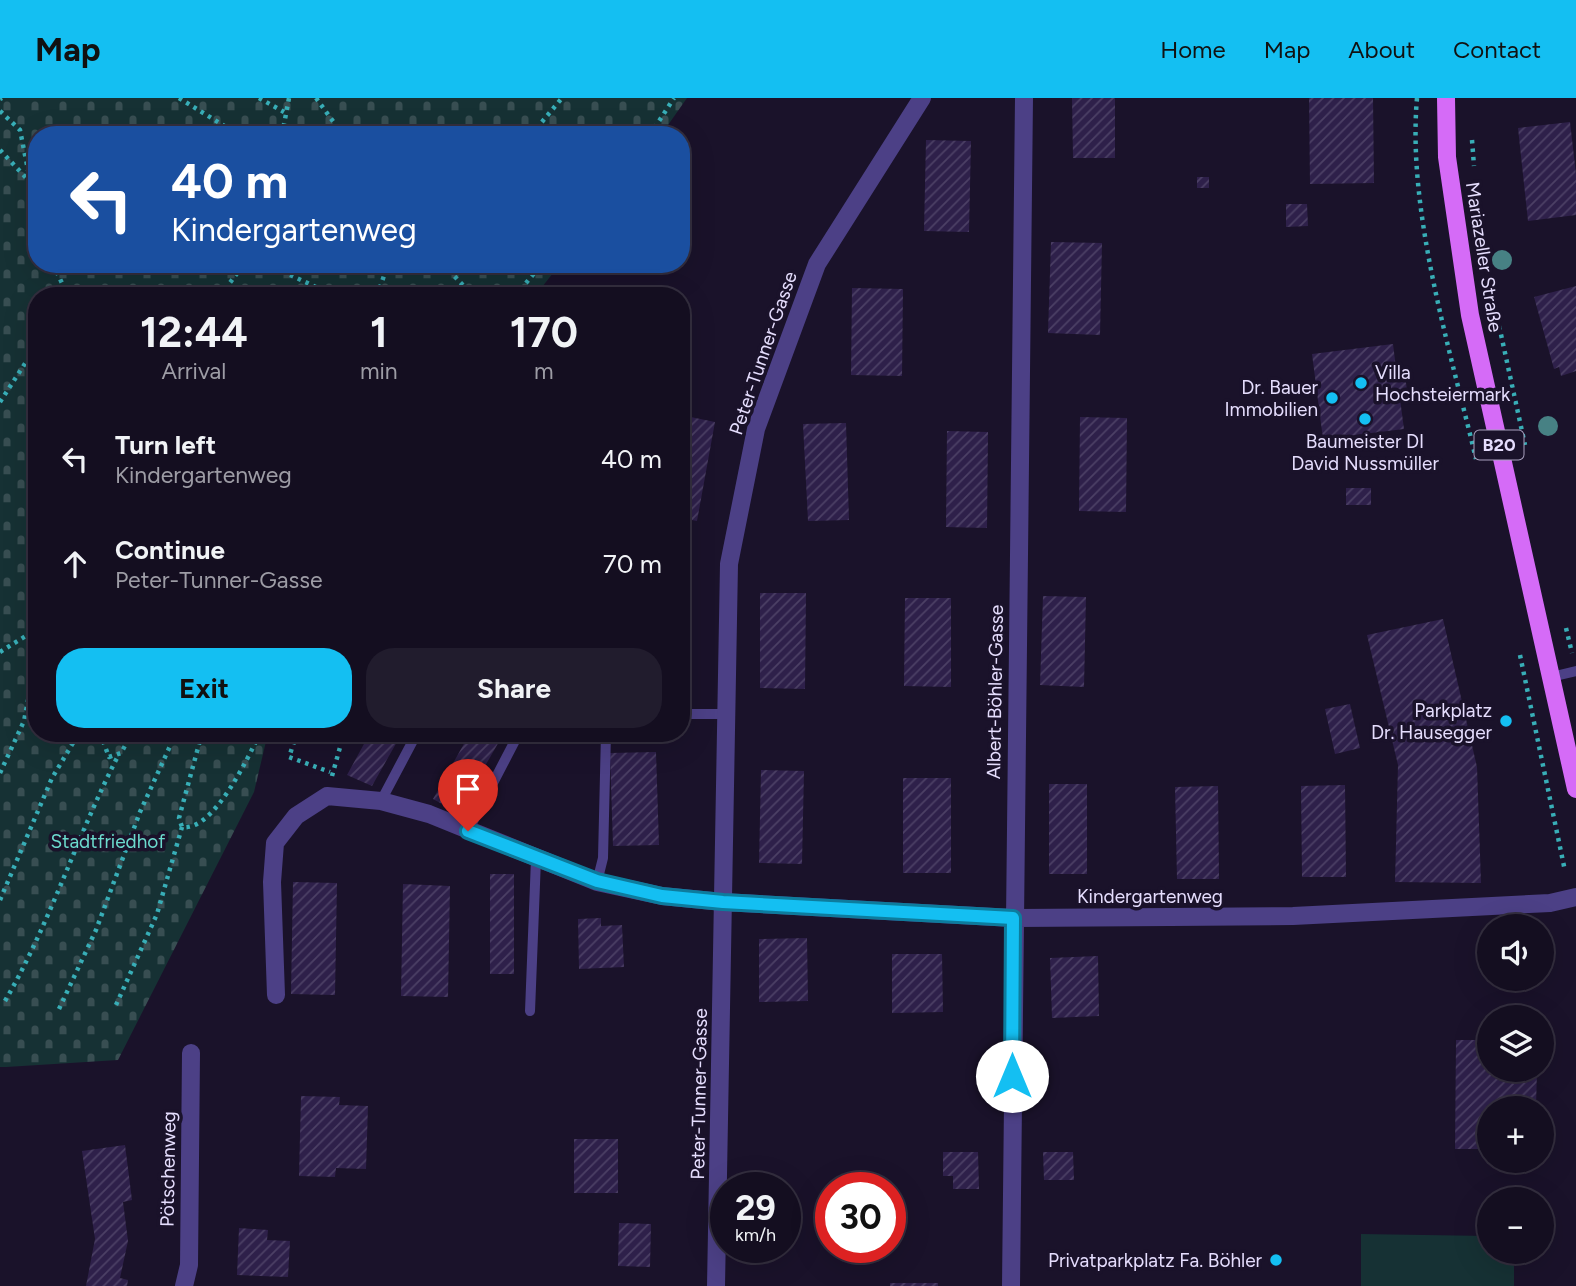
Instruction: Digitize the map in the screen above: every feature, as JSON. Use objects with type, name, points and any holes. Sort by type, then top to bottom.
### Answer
[{"type":"main road","name":"Mariazeller Straße","points":[[1446,98],[1447,157],[1470,315],[1576,789]]},
{"type":"street","name":"Peter-Tunner-Gasse","points":[[716,1286],[729,564],[756,429],[817,264],[922,98]]},
{"type":"street","name":"Albert-Böhler-Gasse","points":[[1011,1286],[1024,98]]},
{"type":"street","points":[[276,995],[272,882],[275,843],[296,816],[327,796],[381,801],[429,814],[536,859],[597,881],[662,896],[723,902]]},
{"type":"street","name":"Kindergartenweg","points":[[723,902],[1013,918],[1293,916],[1550,903],[1576,897]]},
{"type":"street","name":"Pötschenweg","points":[[184,1286],[189,1265],[191,1052]]},
{"type":"lane","points":[[1551,677],[1576,671]]},
{"type":"lane","points":[[690,714],[726,714]]},
{"type":"lane","points":[[381,801],[412,742]]},
{"type":"lane","points":[[468,831],[514,742]]},
{"type":"lane","points":[[597,881],[603,858],[607,742]]},
{"type":"lane","points":[[530,1011],[536,859]]},
{"type":"path","points":[[179,98],[224,126]]},
{"type":"path","points":[[259,98],[284,112]]},
{"type":"path","points":[[283,126],[289,98]]},
{"type":"path","points":[[316,98],[337,126]]},
{"type":"path","points":[[539,126],[562,98]]},
{"type":"path","points":[[656,126],[674,98]]},
{"type":"path","points":[[0,111],[20,130],[28,172]]},
{"type":"path","points":[[1472,135],[1474,172]]},
{"type":"path","points":[[0,150],[28,181]]},
{"type":"path","points":[[286,273],[315,287]]},
{"type":"path","points":[[451,273],[465,287]]},
{"type":"path","points":[[523,287],[534,273]]},
{"type":"path","points":[[1490,282],[1528,457]]},
{"type":"path","points":[[0,402],[28,359]]},
{"type":"path","points":[[1564,618],[1576,671]]},
{"type":"path","points":[[0,652],[28,635]]},
{"type":"path","points":[[0,772],[24,721],[28,700]]},
{"type":"path","points":[[0,900],[52,778],[74,742]]},
{"type":"path","points":[[103,742],[109,757],[118,754]]},
{"type":"path","points":[[5,1001],[25,968],[88,813],[126,742]]},
{"type":"path","points":[[59,1009],[96,930],[140,812],[172,742]]},
{"type":"path","points":[[116,1005],[157,914],[182,827],[180,818],[200,742]]},
{"type":"path","points":[[182,827],[191,829],[202,823],[241,773],[256,742]]},
{"type":"path","points":[[294,742],[289,757],[332,773]]},
{"type":"path","points":[[327,796],[341,742]]},
{"type":"green space","name":"Stadtfriedhof","points":[[0,98],[687,98],[667,126],[28,126],[28,273],[553,273],[542,287],[28,287],[28,742],[266,742],[254,792],[118,1060],[0,1067]]},
{"type":"green space","points":[[1361,1234],[1477,1236],[1477,1264],[1514,1264],[1514,1286],[1361,1286]]},
{"type":"building","points":[[1072,98],[1115,98],[1115,158],[1073,158]]},
{"type":"building","points":[[1309,98],[1373,98],[1374,183],[1310,184]]},
{"type":"building","points":[[1570,122],[1576,174],[1576,215],[1528,221],[1518,128]]},
{"type":"building","points":[[926,140],[971,141],[969,232],[924,231]]},
{"type":"building","points":[[1197,177],[1209,177],[1209,188],[1197,188]]},
{"type":"building","points":[[1286,204],[1307,204],[1308,226],[1286,227]]},
{"type":"building","points":[[1051,242],[1102,243],[1100,335],[1048,333]]},
{"type":"building","points":[[1576,286],[1576,371],[1561,376],[1559,367],[1554,369],[1534,297]]},
{"type":"building","points":[[852,288],[903,289],[902,376],[851,375]]},
{"type":"building","name":"Villa Hochsteiermark","points":[[1393,344],[1396,368],[1404,367],[1408,398],[1400,399],[1404,429],[1323,439],[1312,354]]},
{"type":"building","points":[[690,417],[715,422],[697,521],[690,520]]},
{"type":"building","points":[[1080,417],[1127,418],[1126,512],[1079,511]]},
{"type":"building","points":[[846,423],[849,520],[808,521],[803,424]]},
{"type":"building","points":[[947,431],[988,432],[987,528],[946,527]]},
{"type":"building","points":[[1346,488],[1371,488],[1371,505],[1346,505]]},
{"type":"building","points":[[760,593],[806,593],[805,689],[760,688]]},
{"type":"building","points":[[1043,596],[1086,597],[1084,687],[1040,685]]},
{"type":"building","points":[[905,598],[951,598],[951,687],[904,686]]},
{"type":"building","points":[[1443,619],[1477,767],[1481,883],[1395,882],[1398,765],[1367,635]]},
{"type":"building","points":[[1350,704],[1360,748],[1335,754],[1325,709]]},
{"type":"building","points":[[365,742],[397,742],[372,786],[347,775]]},
{"type":"building","points":[[465,742],[499,742],[458,813],[433,799]]},
{"type":"building","points":[[656,752],[659,845],[613,846],[610,753]]},
{"type":"building","points":[[761,770],[804,771],[802,864],[759,863]]},
{"type":"building","points":[[903,778],[951,778],[951,873],[903,873]]},
{"type":"building","points":[[1049,784],[1087,784],[1087,874],[1049,874]]},
{"type":"building","points":[[1345,785],[1346,877],[1302,877],[1301,786]]},
{"type":"building","points":[[1218,786],[1219,879],[1177,879],[1175,787]]},
{"type":"building","points":[[490,874],[514,874],[514,974],[490,974]]},
{"type":"building","points":[[293,882],[337,883],[335,995],[291,994]]},
{"type":"building","points":[[403,884],[450,886],[448,997],[401,996]]},
{"type":"building","points":[[601,918],[601,926],[622,925],[624,967],[579,969],[578,919]]},
{"type":"building","points":[[807,938],[808,1001],[759,1002],[759,939]]},
{"type":"building","points":[[892,954],[942,954],[943,1012],[892,1013]]},
{"type":"building","points":[[1098,956],[1099,1016],[1052,1018],[1050,958]]},
{"type":"building","points":[[1456,1040],[1477,1040],[1477,1082],[1537,1082],[1536,1096],[1477,1096],[1477,1149],[1455,1149]]},
{"type":"building","points":[[301,1096],[340,1097],[339,1105],[368,1106],[366,1169],[336,1168],[335,1177],[299,1176]]},
{"type":"building","points":[[574,1139],[618,1139],[618,1193],[574,1193]]},
{"type":"building","points":[[125,1145],[132,1200],[123,1202],[128,1241],[120,1278],[128,1280],[127,1286],[86,1286],[95,1239],[82,1151]]},
{"type":"building","points":[[943,1152],[978,1152],[979,1189],[953,1189],[953,1176],[943,1176]]},
{"type":"building","points":[[1043,1152],[1073,1152],[1074,1180],[1044,1180]]},
{"type":"building","points":[[619,1223],[651,1224],[650,1267],[618,1266]]},
{"type":"building","points":[[239,1228],[268,1230],[267,1240],[290,1241],[288,1277],[237,1275]]},
{"type":"building","points":[[890,1283],[938,1283],[938,1286],[890,1286]]},
{"type":"place","name":"Villa Hochsteiermark","points":[[1361,383]]},
{"type":"place","name":"Dr. Bauer Immobilien","points":[[1332,398]]},
{"type":"place","name":"Baumeister DI David Nussmüller","points":[[1365,419]]},
{"type":"place","name":"Parkplatz Dr. Hausegger","points":[[1506,721]]},
{"type":"place","name":"Privatparkplatz Fa. Böhler","points":[[1276,1260]]},
{"type":"route","points":[[468,831],[597,881],[662,896],[723,902],[1013,918],[1012,1076]]}]
